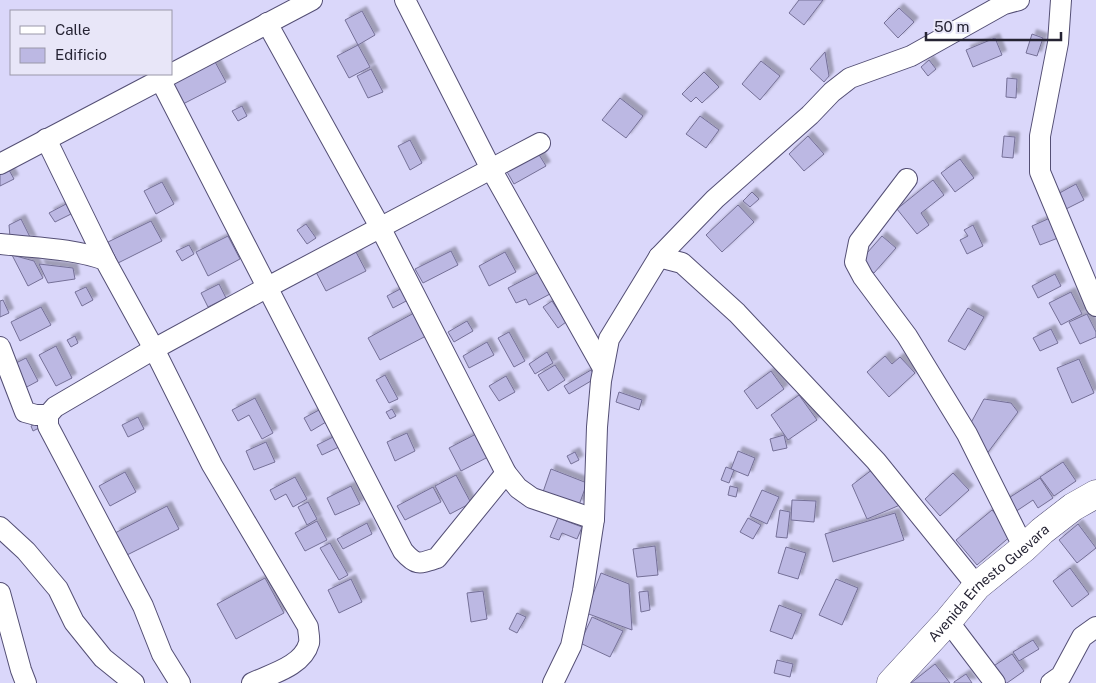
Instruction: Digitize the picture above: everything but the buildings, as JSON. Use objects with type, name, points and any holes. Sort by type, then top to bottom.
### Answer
[{"type":"main road","name":"Avenida Ernesto Guevara","points":[[891,683],[948,621],[977,586],[1073,507],[1096,494]]},
{"type":"street","points":[[0,164],[312,0]]},
{"type":"street","points":[[405,0],[492,169],[603,368]]},
{"type":"street","points":[[552,683],[571,646],[583,591],[594,519],[597,427],[603,368],[609,339],[659,257],[714,198],[850,78],[910,56],[1004,4],[1019,0]]},
{"type":"street","points":[[1061,0],[1058,43],[1040,136],[1040,172],[1096,306]]},
{"type":"street","points":[[267,23],[380,227],[506,473],[518,488],[532,498],[594,519]]},
{"type":"street","points":[[161,81],[403,551],[412,561],[422,563],[437,558],[506,473]]},
{"type":"street","points":[[46,139],[105,260],[154,349],[212,465],[308,627],[309,642],[302,655],[294,663],[252,683]]},
{"type":"street","points":[[0,347],[25,412],[36,415],[48,415],[56,407],[154,349],[540,142]]},
{"type":"street","points":[[907,180],[859,242],[855,262],[862,277],[907,336],[967,434],[1024,548]]},
{"type":"street","points":[[0,244],[77,252],[105,260]]},
{"type":"street","points":[[659,257],[682,263],[737,313],[876,461],[977,586]]},
{"type":"street","points":[[48,415],[48,426],[143,606],[162,654],[180,683]]},
{"type":"street","points":[[0,527],[26,551],[58,589],[74,622],[103,658],[134,683]]},
{"type":"street","points":[[0,593],[26,683]]},
{"type":"street","points":[[948,621],[995,683]]},
{"type":"street","points":[[1051,683],[1060,676],[1082,637],[1096,628]]}]
